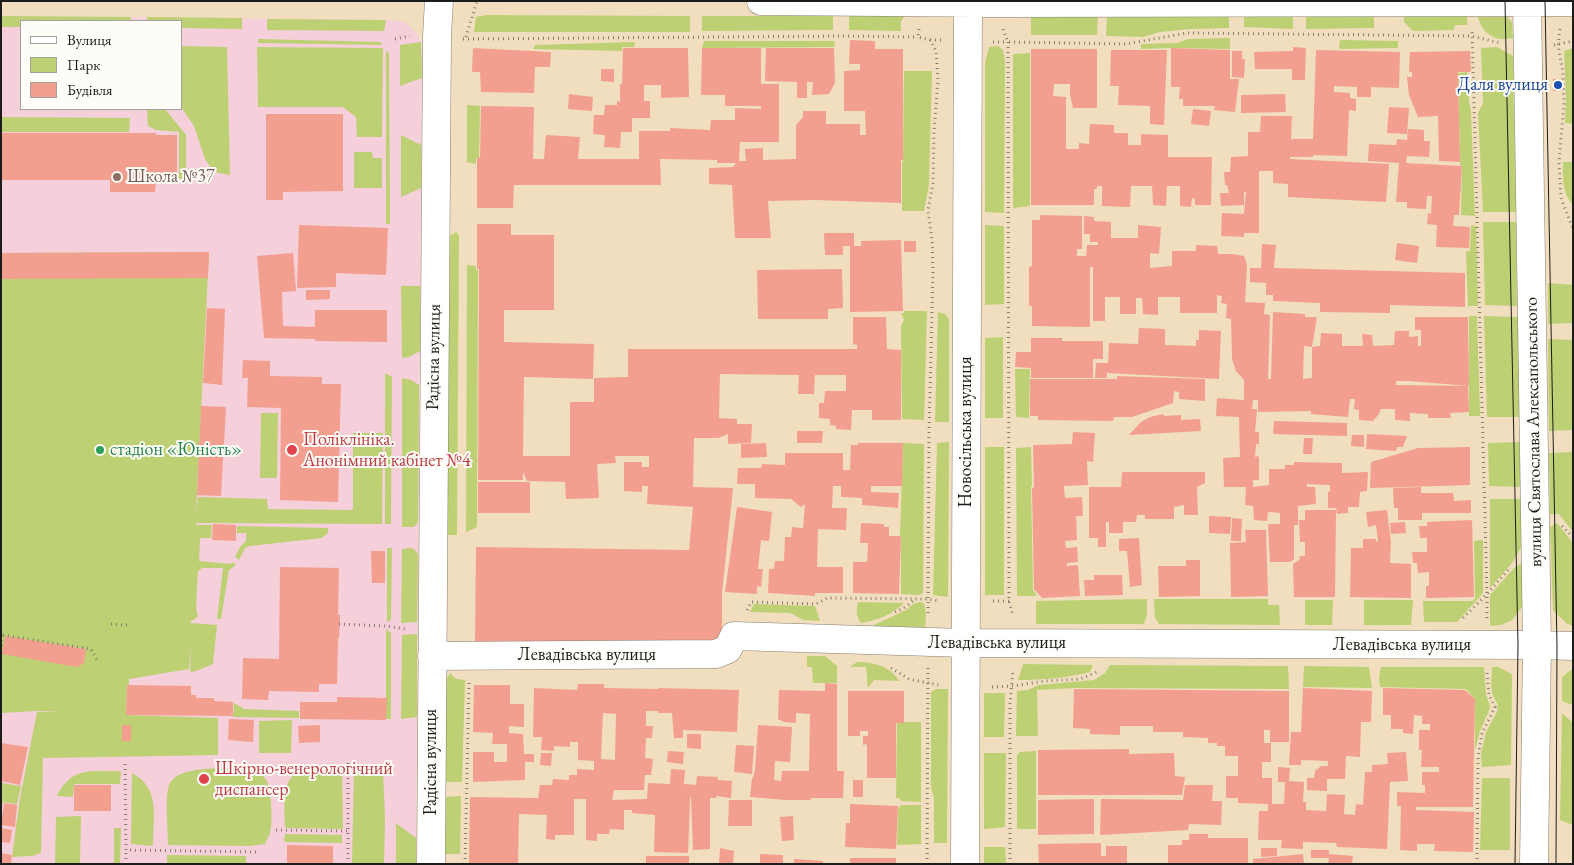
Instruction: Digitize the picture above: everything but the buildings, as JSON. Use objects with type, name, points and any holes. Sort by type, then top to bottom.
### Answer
[{"type":"street","name":"Радісна вулиця","points":[[431,864],[437,36],[439,1]]},
{"type":"street","points":[[761,1],[920,3],[1573,2]]},
{"type":"street","name":"Новосільська вулиця","points":[[965,864],[968,2]]},
{"type":"street","name":"вулиця Святослава Алексапольського","points":[[1526,2],[1538,645],[1534,864]]},
{"type":"street","name":"Левадівська вулиця","points":[[432,656],[716,654],[728,649],[734,636],[928,643],[1573,646]]},
{"type":"path","points":[[1459,623],[1487,594],[1472,36],[1469,2]]},
{"type":"path","points":[[1565,2],[1558,45],[1563,73],[1564,104],[1559,162],[1561,198],[1573,229]]},
{"type":"path","points":[[918,37],[920,3]]},
{"type":"path","points":[[1003,3],[1002,23],[1008,42],[1010,601],[1015,622],[1013,686],[1010,704],[1010,864]]},
{"type":"path","points":[[465,39],[842,36],[918,37],[930,40],[1126,44],[1187,33],[1472,36],[1506,44],[1528,45],[1558,45],[1573,41]]},
{"type":"path","points":[[927,864],[929,433],[933,269],[928,210],[933,184],[934,131],[938,80],[936,52],[930,40]]},
{"type":"path","points":[[734,636],[752,602],[816,604],[827,598],[928,599],[943,602],[1010,601]]},
{"type":"path","points":[[110,624],[127,625]]},
{"type":"path","points":[[1,646],[2,635],[91,649],[98,662]]},
{"type":"path","points":[[464,656],[469,676],[465,864]]},
{"type":"path","points":[[348,760],[348,864]]},
{"type":"path","points":[[125,764],[126,864]]},
{"type":"path","points":[[276,830],[348,831]]},
{"type":"path","points":[[126,850],[257,852]]},
{"type":"shaded area","points":[[1,16],[389,20],[405,22],[418,35],[422,52],[416,864],[1,864]]},
{"type":"green space","points":[[487,15],[690,16],[690,32],[474,32],[476,17]]},
{"type":"green space","points":[[905,15],[901,22],[901,31],[849,30],[849,16]]},
{"type":"green space","points":[[1,16],[131,17],[130,20],[20,20],[20,27],[1,27]]},
{"type":"green space","points":[[702,16],[833,16],[833,30],[702,31]]},
{"type":"green space","points":[[1031,16],[1098,16],[1097,35],[1031,35]]},
{"type":"green space","points":[[1107,16],[1229,16],[1229,28],[1160,32],[1143,37],[1106,36]]},
{"type":"green space","points":[[1244,16],[1293,16],[1293,29],[1244,27]]},
{"type":"green space","points":[[1306,16],[1374,17],[1374,28],[1306,29]]},
{"type":"green space","points":[[1404,16],[1467,16],[1467,25],[1455,25],[1454,30],[1413,31],[1404,22]]},
{"type":"green space","points":[[147,17],[242,18],[242,29],[182,28],[182,20],[147,20]]},
{"type":"green space","points":[[1478,17],[1507,17],[1512,22],[1513,38],[1498,39],[1492,37],[1482,27]]},
{"type":"green space","points":[[267,19],[386,20],[384,31],[267,30]]},
{"type":"green space","points":[[1230,38],[1230,49],[1141,49],[1141,44],[1177,43],[1188,39]]},
{"type":"green space","points":[[258,39],[381,42],[382,45],[258,43]]},
{"type":"green space","points":[[1340,40],[1398,41],[1398,48],[1339,49]]},
{"type":"green space","points":[[704,41],[834,41],[835,47],[702,48]]},
{"type":"green space","points":[[421,42],[422,78],[400,86],[400,45]]},
{"type":"green space","points":[[635,42],[634,47],[622,47],[622,51],[533,49],[535,45]]},
{"type":"green space","points":[[182,46],[227,47],[230,175],[214,172],[205,159],[194,126],[182,108]]},
{"type":"green space","points":[[998,46],[1003,50],[1005,62],[1004,213],[985,212],[985,63],[989,47]]},
{"type":"green space","points":[[257,47],[383,48],[382,137],[357,137],[356,117],[343,107],[258,107]]},
{"type":"green space","points":[[1497,47],[1513,56],[1516,212],[1483,212],[1478,113],[1483,103],[1481,48]]},
{"type":"green space","points":[[1573,48],[1573,124],[1565,123],[1564,51]]},
{"type":"green space","points":[[386,50],[389,53],[390,224],[386,224]]},
{"type":"green space","points":[[1030,53],[1030,206],[1013,208],[1013,54]]},
{"type":"green space","points":[[904,71],[932,71],[929,184],[924,211],[902,211]]},
{"type":"green space","points":[[1467,72],[1471,111],[1475,216],[1461,215],[1462,166],[1460,165],[1458,73]]},
{"type":"green space","points":[[467,105],[480,106],[479,158],[476,158],[476,164],[467,162]]},
{"type":"green space","points":[[147,110],[166,110],[186,135],[186,179],[179,179],[179,132],[156,130],[148,126]]},
{"type":"green space","points":[[1,117],[130,118],[129,132],[1,132]]},
{"type":"green space","points":[[401,135],[421,145],[421,188],[401,197]]},
{"type":"green space","points":[[354,152],[372,152],[373,158],[382,158],[382,188],[354,188]]},
{"type":"green space","points":[[1563,162],[1573,162],[1573,205],[1565,190]]},
{"type":"green space","points":[[1483,222],[1516,222],[1517,306],[1485,305]]},
{"type":"green space","points":[[985,225],[1004,226],[1004,304],[985,305]]},
{"type":"green space","points":[[1471,225],[1476,226],[1478,306],[1468,306],[1466,251],[1470,251]]},
{"type":"green space","points":[[456,232],[459,235],[457,535],[447,535],[450,236]]},
{"type":"green space","name":"стадіон «Юність»","points":[[209,252],[196,513],[198,497],[267,499],[268,509],[353,510],[353,433],[383,433],[382,524],[196,523],[196,525],[212,525],[211,538],[200,538],[199,561],[231,564],[233,562],[236,565],[229,570],[221,619],[217,619],[223,568],[202,568],[198,571],[196,609],[198,616],[191,620],[191,623],[217,625],[213,664],[190,672],[191,644],[189,669],[129,679],[126,715],[218,718],[218,755],[43,758],[41,853],[32,856],[12,857],[20,798],[37,712],[63,712],[36,711],[1,713],[1,253]]},
{"type":"green space","points":[[467,265],[476,266],[476,270],[478,270],[477,527],[466,532]]},
{"type":"green space","points":[[1548,283],[1573,285],[1573,323],[1548,324]]},
{"type":"green space","points":[[401,286],[420,286],[420,351],[409,357],[402,358]]},
{"type":"green space","points":[[904,311],[927,311],[924,420],[902,419],[901,326],[904,320],[901,313],[904,313]]},
{"type":"green space","points":[[938,312],[945,314],[949,319],[949,422],[935,422]]},
{"type":"green space","points":[[1469,316],[1477,316],[1480,416],[1469,416]]},
{"type":"green space","points":[[1484,316],[1518,317],[1520,417],[1487,417]]},
{"type":"green space","points":[[1003,337],[1003,418],[985,418],[985,338]]},
{"type":"green space","points":[[1548,339],[1573,340],[1573,430],[1549,431]]},
{"type":"green space","points":[[1015,369],[1030,369],[1029,418],[1016,417]]},
{"type":"green space","points":[[385,373],[392,377],[391,524],[385,524]]},
{"type":"green space","points":[[402,378],[411,380],[419,385],[418,522],[414,527],[402,527]]},
{"type":"green space","points":[[261,413],[278,413],[277,478],[260,478]]},
{"type":"green space","points":[[949,442],[948,597],[933,595],[937,443]]},
{"type":"green space","points":[[1520,442],[1521,487],[1489,486],[1488,443]]},
{"type":"green space","points":[[903,443],[924,444],[923,593],[919,595],[901,594],[900,536]]},
{"type":"green space","points":[[985,447],[1004,447],[1004,595],[985,595]]},
{"type":"green space","points":[[1031,447],[1033,590],[1037,596],[1017,596],[1016,448]]},
{"type":"green space","points":[[1573,452],[1573,532],[1559,514],[1550,514],[1549,453]]},
{"type":"green space","points":[[1490,499],[1521,499],[1522,546],[1512,563],[1490,588]]},
{"type":"green space","points":[[1557,523],[1573,543],[1573,626],[1566,623],[1553,610],[1550,527]]},
{"type":"green space","points":[[237,526],[328,528],[328,533],[322,538],[250,546],[245,548],[239,560],[235,557],[240,547],[246,541],[246,533],[237,533]]},
{"type":"green space","points":[[1483,540],[1483,593],[1457,622],[1424,622],[1423,601],[1473,601],[1475,598],[1474,541]]},
{"type":"green space","points":[[387,548],[392,548],[391,620],[387,622]]},
{"type":"green space","points":[[402,549],[414,549],[418,554],[417,622],[401,623]]},
{"type":"green space","points":[[1522,563],[1522,607],[1512,620],[1501,625],[1490,626],[1490,595],[1514,568]]},
{"type":"green space","points":[[1147,599],[1147,614],[1144,624],[1036,624],[1036,601]]},
{"type":"green space","points":[[1154,599],[1268,599],[1268,605],[1279,605],[1280,625],[1159,624],[1155,618]]},
{"type":"green space","points":[[1305,600],[1333,600],[1332,625],[1305,625]]},
{"type":"green space","points":[[1364,600],[1413,600],[1411,625],[1364,625]]},
{"type":"green space","points":[[858,602],[904,603],[884,616],[861,623],[857,613]]},
{"type":"green space","points":[[924,603],[926,614],[925,632],[872,627],[906,610],[913,604]]},
{"type":"green space","points":[[754,604],[815,606],[820,621],[804,620],[790,613],[750,612]]},
{"type":"green space","points":[[386,629],[391,633],[391,719],[386,719]]},
{"type":"green space","points":[[417,634],[417,717],[401,719],[402,635]]},
{"type":"green space","points":[[807,656],[825,656],[837,666],[837,683],[813,683],[812,667],[807,667]]},
{"type":"green space","points":[[857,662],[886,668],[899,681],[874,680],[868,688],[866,667],[850,667]]},
{"type":"green space","points":[[1023,664],[1093,665],[1090,672],[1081,674],[1036,680],[1018,680]]},
{"type":"green space","points":[[1110,665],[1288,666],[1289,689],[1075,688],[1037,690],[1038,736],[1016,736],[1017,691],[1028,690],[1039,685],[1094,680],[1105,673]]},
{"type":"green space","points":[[1304,666],[1369,667],[1372,688],[1303,687]]},
{"type":"green space","points":[[1381,667],[1484,667],[1486,694],[1490,707],[1480,731],[1475,750],[1475,699],[1466,689],[1380,687]]},
{"type":"green space","points":[[1492,667],[1498,667],[1512,674],[1511,765],[1482,767],[1481,754],[1486,732],[1497,712],[1498,705],[1493,696],[1491,685]]},
{"type":"green space","points":[[1572,669],[1573,705],[1562,701],[1562,677]]},
{"type":"green space","points":[[450,673],[456,679],[465,680],[462,782],[444,782],[445,682]]},
{"type":"green space","points":[[936,689],[948,689],[947,843],[934,843],[934,798],[931,788],[931,692]]},
{"type":"green space","points":[[984,693],[1005,693],[1004,737],[984,737]]},
{"type":"green space","points":[[234,703],[244,709],[299,711],[299,718],[233,717]]},
{"type":"green space","points":[[1562,713],[1572,722],[1573,726],[1573,825],[1560,820]]},
{"type":"green space","points":[[292,720],[291,753],[259,753],[259,721]]},
{"type":"green space","points":[[921,722],[921,802],[901,801],[899,798],[896,798],[897,723]]},
{"type":"green space","points":[[1036,751],[1036,829],[1017,829],[1017,755],[1020,752]]},
{"type":"green space","points":[[984,753],[1006,753],[1005,827],[984,829]]},
{"type":"green space","points":[[312,767],[342,767],[343,829],[285,828],[284,804],[289,781],[301,770]]},
{"type":"green space","points":[[354,767],[383,767],[384,864],[352,864]]},
{"type":"green space","points":[[217,768],[247,769],[263,776],[269,788],[271,822],[270,833],[265,844],[249,846],[168,845],[167,795],[170,783],[175,777],[194,770]]},
{"type":"green space","points":[[92,771],[121,771],[120,784],[74,784],[73,797],[57,796],[63,786],[76,775]]},
{"type":"green space","points":[[132,773],[148,787],[151,795],[154,815],[153,846],[131,844]]},
{"type":"green space","points":[[1482,778],[1510,778],[1510,850],[1480,850]]},
{"type":"green space","points":[[1,783],[21,786],[17,804],[3,802],[1,812]]},
{"type":"green space","points":[[461,796],[460,854],[444,854],[443,797]]},
{"type":"green space","points":[[901,805],[921,805],[921,844],[897,845],[898,808]]},
{"type":"green space","points":[[81,816],[80,863],[114,863],[114,828],[121,828],[120,864],[55,864],[56,817]]},
{"type":"green space","points":[[396,823],[416,838],[416,864],[396,864]]},
{"type":"green space","points":[[285,834],[342,835],[342,843],[284,842]]},
{"type":"green space","points":[[984,847],[1005,847],[1006,864],[984,864]]},
{"type":"green space","points":[[167,855],[246,856],[246,864],[167,864]]},
{"type":"tram line","points":[[1505,1],[1518,645],[1515,864]]},
{"type":"tram line","points":[[1545,1],[1557,646],[1556,864]]},
{"type":"place","name":"Даля вулиця","points":[[1558,85]]},
{"type":"place","name":"Школа №37","points":[[117,177]]},
{"type":"place","name":"стадіон «Юність»","points":[[100,450]]},
{"type":"place","name":"Поліклініка. Анонімний кабінет №4","points":[[292,450]]},
{"type":"place","name":"Шкірно-венерологічний диспансер","points":[[204,779]]}]
